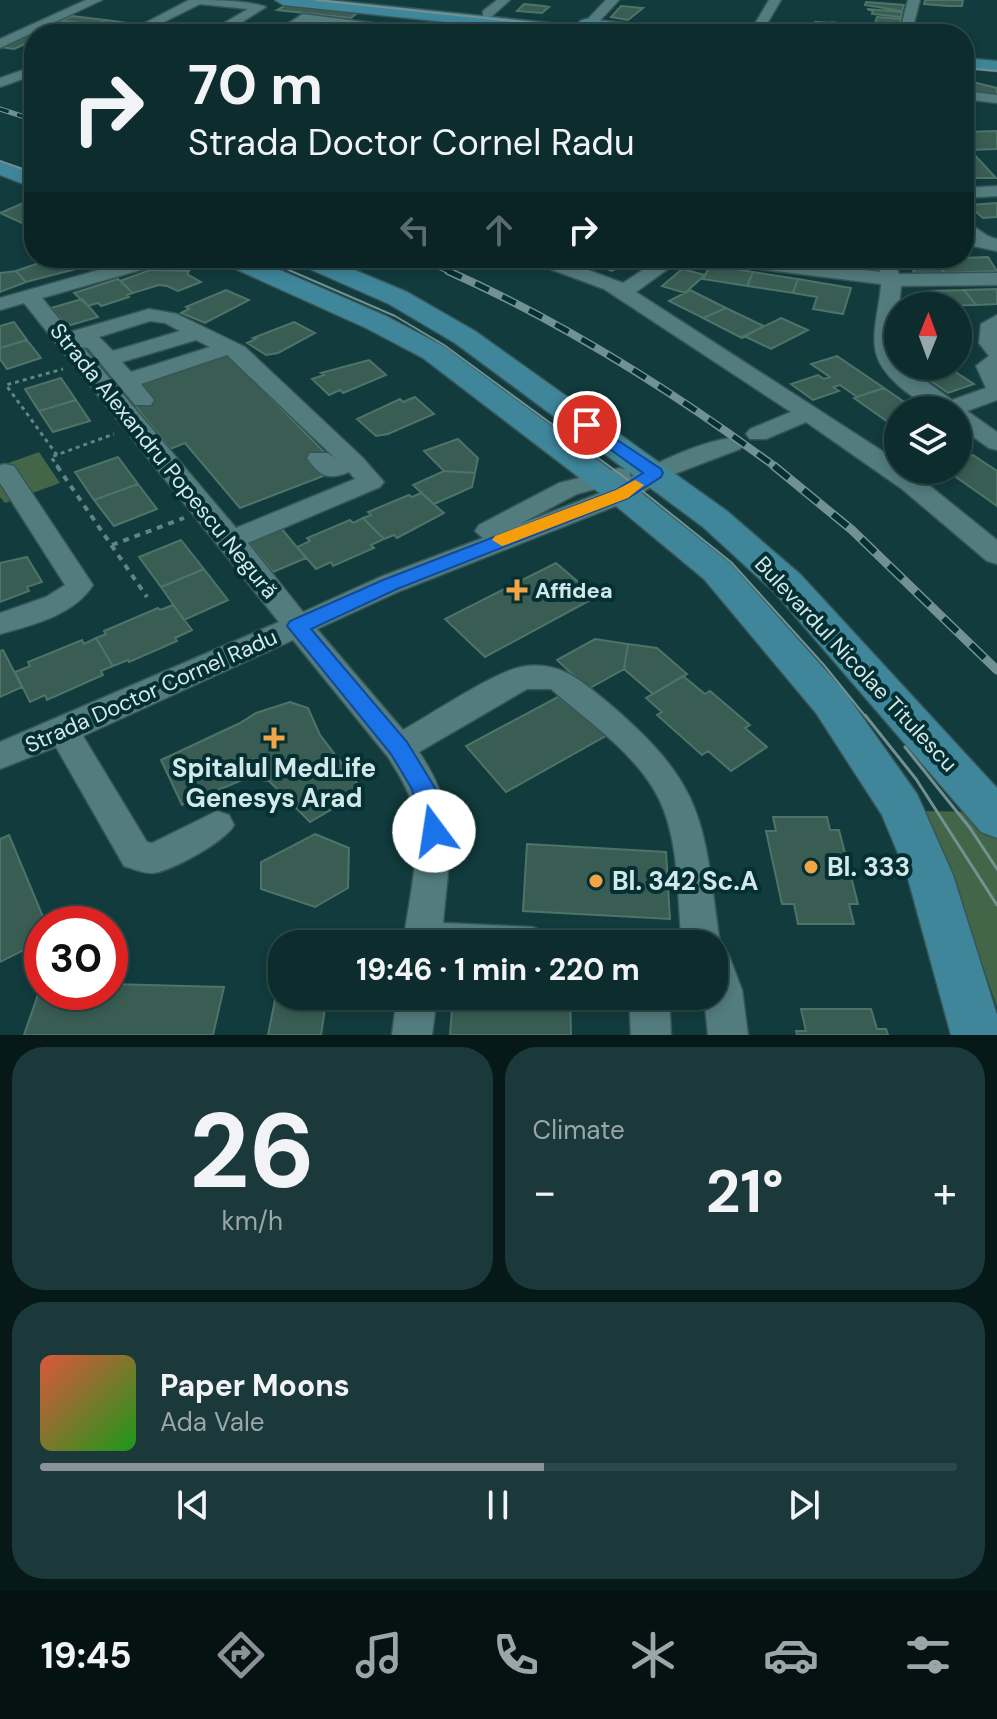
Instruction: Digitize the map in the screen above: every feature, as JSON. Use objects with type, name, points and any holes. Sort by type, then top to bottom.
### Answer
[{"type":"main road","points":[[283,0],[487,14],[580,24]]},
{"type":"main road","points":[[364,5],[523,24]]},
{"type":"main road","points":[[974,64],[997,66]]},
{"type":"main road","points":[[974,71],[997,74]]},
{"type":"main road","points":[[0,147],[24,155]]},
{"type":"main road","points":[[0,168],[24,177]]},
{"type":"main road","name":"Bulevardul Nicolae Titulescu","points":[[254,268],[389,328],[433,352],[696,553],[735,590],[830,702],[879,770],[901,807],[921,851],[977,1035]]},
{"type":"main road","name":"Bulevardul Nicolae Titulescu","points":[[328,268],[398,298],[465,337],[715,519],[788,584],[997,819]]},
{"type":"street","points":[[44,24],[96,0]]},
{"type":"street","points":[[487,14],[504,0]]},
{"type":"street","points":[[590,24],[613,0]]},
{"type":"street","points":[[761,24],[775,0]]},
{"type":"street","points":[[908,24],[914,0]]},
{"type":"street","points":[[152,24],[196,4],[270,18],[303,18],[347,24],[364,5]]},
{"type":"street","points":[[196,4],[220,15]]},
{"type":"street","points":[[169,24],[196,4]]},
{"type":"street","points":[[203,24],[220,15],[241,11]]},
{"type":"street","points":[[226,24],[241,11]]},
{"type":"street","points":[[293,24],[303,18]]},
{"type":"street","points":[[0,44],[24,33]]},
{"type":"street","points":[[0,52],[24,61]]},
{"type":"street","points":[[0,84],[24,64]]},
{"type":"street","points":[[0,84],[24,90]]},
{"type":"street","points":[[974,96],[997,99]]},
{"type":"street","points":[[974,192],[997,191]]},
{"type":"street","points":[[974,236],[980,242],[997,245]]},
{"type":"street","points":[[0,304],[127,268]]},
{"type":"street","points":[[565,268],[623,292],[660,320],[809,413],[920,488],[997,555]]},
{"type":"street","points":[[623,292],[659,268]]},
{"type":"street","points":[[798,268],[893,280],[997,279]]},
{"type":"street","points":[[888,268],[893,280],[886,347],[889,360],[903,376],[931,396]]},
{"type":"street","name":"Strada Alexandru Popescu Negură","points":[[29,296],[66,340],[96,361],[137,426],[399,748],[423,788],[434,831],[424,930]]},
{"type":"street","points":[[66,340],[149,315],[170,318],[228,348],[256,367],[371,482],[231,540]]},
{"type":"street","points":[[997,321],[990,328],[990,343],[997,352]]},
{"type":"street","points":[[96,361],[196,333]]},
{"type":"street","points":[[127,381],[228,348]]},
{"type":"street","points":[[96,361],[127,381],[143,400]]},
{"type":"street","points":[[972,401],[997,390],[987,371],[987,366],[997,361]]},
{"type":"street","points":[[758,434],[809,413]]},
{"type":"street","points":[[972,425],[997,443]]},
{"type":"street","name":"Strada Doctor Cornel Radu","points":[[0,756],[63,731],[610,486],[732,444]]},
{"type":"street","points":[[319,458],[330,471],[353,462]]},
{"type":"street","points":[[0,624],[66,599],[79,585],[3,459]]},
{"type":"street","points":[[399,748],[521,678],[547,676],[562,681],[651,763],[670,788],[684,821],[699,930]]},
{"type":"street","points":[[63,731],[136,855],[153,858],[162,855],[217,825]]},
{"type":"street","points":[[412,1035],[415,1010]]},
{"type":"street","points":[[650,1010],[651,1035]]},
{"type":"street","points":[[725,1010],[728,1035]]},
{"type":"path","points":[[57,455],[6,385],[96,361]]},
{"type":"path","points":[[137,426],[51,457],[147,597]]},
{"type":"path","points":[[112,545],[206,509]]},
{"type":"green space","points":[[39,452],[60,483],[5,503],[0,497],[0,466]]},
{"type":"green space","points":[[923,811],[978,812],[997,836],[997,1007],[945,859]]},
{"type":"building","points":[[925,0],[963,0],[962,6],[948,6],[924,4]]},
{"type":"building","points":[[866,2],[904,5],[902,11],[865,5]]},
{"type":"building","points":[[288,4],[360,11],[351,18],[277,10]]},
{"type":"building","points":[[524,4],[549,7],[542,13],[517,11]]},
{"type":"building","points":[[621,6],[643,8],[628,20],[611,17]]},
{"type":"building","points":[[867,9],[902,12],[901,17],[872,14],[873,11]]},
{"type":"building","points":[[72,16],[106,20],[98,24],[61,21]]},
{"type":"building","points":[[877,17],[901,19],[899,24],[875,23]]},
{"type":"building","points":[[106,20],[134,24],[98,24]]},
{"type":"building","points":[[24,37],[24,44],[14,49],[0,47]]},
{"type":"building","points":[[974,82],[997,88],[997,96],[974,93]]},
{"type":"building","points":[[997,131],[997,149],[974,150],[974,132]]},
{"type":"building","points":[[974,154],[996,178],[974,178]]},
{"type":"building","points":[[23,203],[24,203],[22,223],[0,213]]},
{"type":"building","points":[[997,203],[997,217],[983,218],[974,210],[974,205]]},
{"type":"building","points":[[988,257],[997,271],[945,273],[941,268],[974,268],[974,258]]},
{"type":"building","points":[[25,268],[76,269],[26,282],[16,271]]},
{"type":"building","points":[[708,268],[753,272],[747,286],[703,279]]},
{"type":"building","points":[[911,268],[941,268],[945,273],[916,274]]},
{"type":"building","points":[[682,269],[705,275],[685,293],[662,286]]},
{"type":"building","points":[[150,270],[189,271],[187,274],[201,282],[178,291],[159,285],[133,293],[120,281]]},
{"type":"building","points":[[16,271],[26,282],[0,292],[0,273]]},
{"type":"building","points":[[753,272],[798,279],[793,293],[747,286]]},
{"type":"building","points":[[118,279],[133,293],[127,295],[129,297],[101,306],[98,303],[88,306],[74,293]]},
{"type":"building","points":[[798,279],[851,288],[843,314],[813,309],[817,297],[793,293]]},
{"type":"building","points":[[997,289],[997,304],[976,305],[972,292],[964,290]]},
{"type":"building","points":[[226,290],[249,300],[205,323],[181,313],[189,309],[186,307]]},
{"type":"building","points":[[690,290],[726,308],[703,318],[669,301]]},
{"type":"building","points":[[964,290],[966,292],[926,292]]},
{"type":"building","points":[[82,299],[98,317],[67,326],[51,308]]},
{"type":"building","points":[[726,308],[764,326],[742,338],[703,318]]},
{"type":"building","points":[[781,318],[808,330],[771,349],[744,336]]},
{"type":"building","points":[[14,322],[27,340],[0,348],[0,326]]},
{"type":"building","points":[[294,322],[315,333],[278,353],[266,355],[247,343],[256,339],[253,338]]},
{"type":"building","points":[[27,340],[41,358],[7,369],[0,359],[0,348]]},
{"type":"building","points":[[229,355],[327,455],[309,462],[323,476],[240,508],[185,443],[170,449],[133,403],[151,397],[139,384]]},
{"type":"building","points":[[837,356],[884,388],[857,397],[840,385],[833,387],[839,391],[813,400],[791,384],[818,375],[824,379],[830,377],[811,364]]},
{"type":"building","points":[[369,360],[386,375],[343,393],[340,390],[329,395],[312,379],[324,375],[321,373]]},
{"type":"building","points":[[61,378],[76,400],[39,411],[25,389]]},
{"type":"building","points":[[929,380],[968,380],[974,384],[948,393]]},
{"type":"building","points":[[884,388],[896,396],[884,396],[884,419],[854,398]]},
{"type":"building","points":[[415,397],[434,414],[376,436],[357,419],[400,399],[403,402]]},
{"type":"building","points":[[76,400],[90,421],[53,432],[39,411]]},
{"type":"building","points":[[458,439],[478,458],[475,473],[444,471],[424,451]]},
{"type":"building","points":[[972,455],[997,471],[997,506],[966,484],[972,484]]},
{"type":"building","points":[[118,457],[138,484],[94,500],[75,472]]},
{"type":"building","points":[[444,471],[475,473],[472,487],[434,504],[413,485]]},
{"type":"building","points":[[138,484],[157,509],[114,526],[94,500]]},
{"type":"building","points":[[421,493],[444,513],[397,538],[394,535],[384,539],[363,518],[371,515],[368,512]]},
{"type":"building","points":[[363,518],[384,539],[371,545],[374,548],[333,566],[331,562],[316,569],[297,547],[310,541],[307,538],[350,520],[353,523]]},
{"type":"building","points":[[281,528],[306,558],[273,572],[248,542]]},
{"type":"building","points":[[181,540],[204,569],[161,587],[139,557]]},
{"type":"building","points":[[27,557],[42,582],[27,587],[29,591],[0,602],[0,563]]},
{"type":"building","points":[[556,563],[596,597],[485,657],[445,619]]},
{"type":"building","points":[[204,569],[228,600],[184,620],[161,587]]},
{"type":"building","points":[[173,605],[192,630],[175,638],[177,641],[113,666],[96,638],[106,634],[104,631],[158,608]]},
{"type":"building","points":[[96,638],[113,666],[101,671],[103,675],[47,700],[45,695],[30,702],[15,672],[30,666],[28,662],[82,640],[84,644]]},
{"type":"building","points":[[595,639],[628,644],[624,669],[588,689],[557,660]]},
{"type":"building","points":[[628,644],[657,648],[687,674],[653,694],[624,669]]},
{"type":"building","points":[[3,650],[22,687],[0,697],[0,651]]},
{"type":"building","points":[[683,676],[705,694],[710,691],[750,725],[745,728],[767,747],[731,771],[708,751],[702,755],[657,715],[662,712],[646,698]]},
{"type":"building","points":[[569,691],[611,733],[506,792],[466,746]]},
{"type":"building","points":[[290,702],[308,708],[320,735],[363,791],[310,822],[269,781],[247,778],[182,805],[161,760],[256,713]]},
{"type":"building","name":"Bl. 333","points":[[773,817],[827,817],[830,830],[839,830],[858,904],[849,904],[854,924],[798,924],[794,904],[782,904],[766,831],[776,831]]},
{"type":"building","points":[[315,834],[349,848],[348,888],[315,907],[261,889],[261,862]]},
{"type":"building","points":[[9,835],[39,906],[24,906],[24,950],[0,962],[0,839]]},
{"type":"building","name":"Bl. 342 Sc.A","points":[[527,844],[666,852],[670,919],[523,911]]},
{"type":"building","points":[[128,984],[224,987],[213,1035],[24,1035],[33,1010],[128,1010]]},
{"type":"building","points":[[801,1009],[871,1009],[877,1029],[886,1029],[888,1035],[797,1035],[796,1031],[806,1031]]},
{"type":"building","points":[[273,1010],[325,1010],[321,1035],[268,1035]]},
{"type":"building","points":[[452,1010],[570,1010],[571,1035],[450,1035]]},
{"type":"tram line","points":[[316,0],[541,24]]},
{"type":"tram line","points":[[974,69],[997,71]]},
{"type":"tram line","points":[[0,161],[24,169]]},
{"type":"tram line","points":[[284,268],[395,316],[444,345],[635,485],[731,562],[824,665],[866,717]]},
{"type":"tram line","points":[[865,715],[916,779],[997,905]]},
{"type":"tram line","points":[[905,747],[970,828],[997,869]]},
{"type":"railway","points":[[0,109],[24,117]]},
{"type":"railway","points":[[442,268],[453,273]]},
{"type":"railway","points":[[448,271],[492,291],[618,360],[699,412],[777,468]]},
{"type":"railway","points":[[774,466],[852,530],[997,670]]},
{"type":"slow traffic","points":[[502,540],[622,494],[635,485]]},
{"type":"place","name":"Affidea","points":[[517,590]]},
{"type":"place","name":"Spitalul MedLife Genesys Arad","points":[[274,738]]},
{"type":"place","name":"Bl. 333","points":[[811,867]]},
{"type":"place","name":"Bl. 342 Sc.A","points":[[596,881]]},
{"type":"route","points":[[434,831],[430,807],[415,772],[399,748],[298,626],[390,584],[622,494],[655,473],[587,425]]}]
